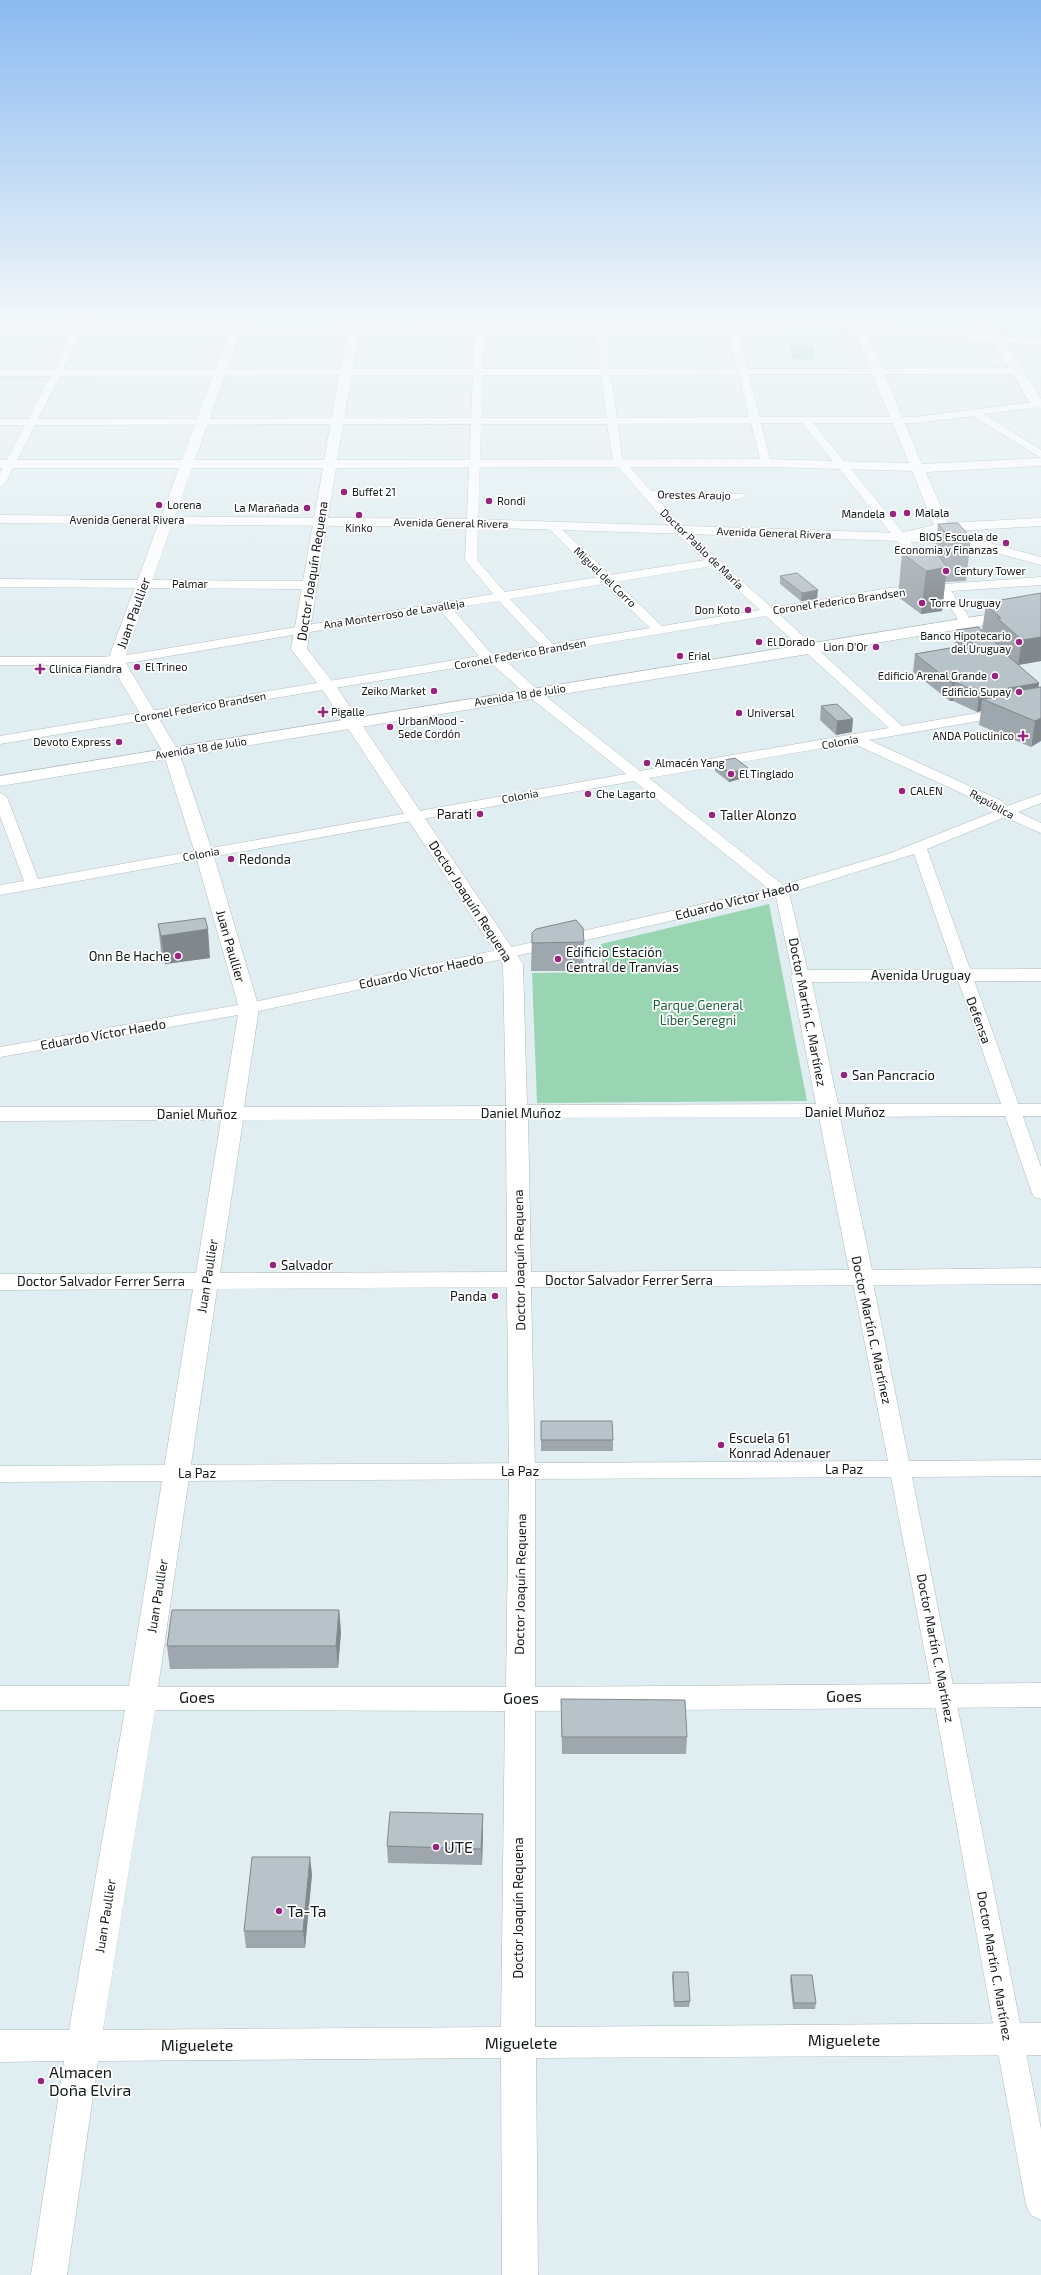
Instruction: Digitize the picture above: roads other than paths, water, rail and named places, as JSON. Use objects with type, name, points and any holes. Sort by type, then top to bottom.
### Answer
[{"type":"street","points":[[0,484],[5,464],[30,422]]},
{"type":"street","name":"Juan Paullier","points":[[49,2275],[83,2046],[142,1697],[206,1281],[234,1114],[249,1008],[204,853],[169,749],[116,660],[203,422]]},
{"type":"street","name":"Doctor Joaquín Requena","points":[[337,422],[308,585],[299,649],[328,686],[513,964],[515,993],[522,1471],[519,1699],[518,2043],[520,2275]]},
{"type":"street","points":[[477,422],[473,464],[472,563],[550,648]]},
{"type":"street","name":"Doctor Pablo de María","points":[[612,422],[617,459],[678,529],[900,731]]},
{"type":"street","points":[[756,422],[766,464]]},
{"type":"street","points":[[807,422],[841,466],[942,588],[964,621],[968,630],[985,644]]},
{"type":"street","points":[[899,422],[916,468],[943,529],[951,535],[968,541]]},
{"type":"street","points":[[990,422],[1041,455]]},
{"type":"street","points":[[5,464],[766,464],[916,468],[1041,462]]},
{"type":"street","name":"Orestes Araujo","points":[[647,494],[740,496]]},
{"type":"street","name":"Avenida General Rivera","points":[[0,519],[472,523],[901,537],[968,541],[1041,561]]},
{"type":"street","name":"Avenida General Rivera","points":[[901,537],[908,534],[943,529],[1041,522]]},
{"type":"street","name":"Miguel del Corro","points":[[551,525],[659,630]]},
{"type":"street","name":"Ana Monterroso de Lavalleja","points":[[0,661],[116,660],[301,628],[715,562]]},
{"type":"street","name":"Coronel Federico Brandsen","points":[[0,740],[888,592],[1041,581]]},
{"type":"street","name":"Palmar","points":[[0,583],[308,585]]},
{"type":"street","name":"Avenida 18 de Julio","points":[[964,621],[1041,605]]},
{"type":"street","points":[[443,606],[484,654],[493,658],[530,690],[780,890]]},
{"type":"street","name":"Avenida 18 de Julio","points":[[0,773],[169,749],[807,645],[1041,611]]},
{"type":"street","name":"Colonia","points":[[0,890],[414,815],[1041,706]]},
{"type":"street","name":"República","points":[[855,739],[997,804],[1006,812],[1041,829]]},
{"type":"street","name":"Avenida 18 de Julio","points":[[0,781],[169,749]]},
{"type":"street","points":[[0,797],[33,884]]},
{"type":"street","name":"Eduardo Víctor Haedo","points":[[0,1052],[249,1008],[507,953],[780,890],[919,847],[1041,798]]},
{"type":"street","name":"Defensa","points":[[919,847],[1041,1193]]},
{"type":"street","name":"Doctor Martín C. Martínez","points":[[780,890],[784,896],[801,976],[827,1112],[901,1469],[945,1695],[1008,2039],[1041,2205]]},
{"type":"street","name":"Avenida Uruguay","points":[[801,976],[1041,975]]},
{"type":"street","name":"Daniel Muñoz","points":[[0,1114],[1041,1110]]},
{"type":"street","name":"Doctor Salvador Ferrer Serra","points":[[0,1282],[1041,1276]]},
{"type":"street","name":"La Paz","points":[[0,1474],[1041,1468]]},
{"type":"street","name":"Goes","points":[[0,1698],[142,1697],[519,1699],[1041,1695]]},
{"type":"street","name":"Miguelete","points":[[0,2046],[1041,2039]]},
{"type":"place","name":"Buffet 21","points":[[344,492]]},
{"type":"place","name":"Rondi","points":[[489,501]]},
{"type":"place","name":"Lorena","points":[[159,505]]},
{"type":"place","name":"La Marañada","points":[[307,508]]},
{"type":"place","name":"Malala","points":[[907,513]]},
{"type":"place","name":"Mandela","points":[[893,514]]},
{"type":"place","name":"Kinko","points":[[359,515]]},
{"type":"place","name":"BIOS Escuela de Economia y Finanzas","points":[[1006,543]]},
{"type":"place","name":"Century Tower","points":[[946,571]]},
{"type":"place","name":"Torre Uruguay","points":[[922,603]]},
{"type":"place","name":"Don Koto","points":[[748,610]]},
{"type":"place","name":"El Dorado","points":[[759,642]]},
{"type":"place","name":"Banco Hipotecario del Uruguay","points":[[1019,642]]},
{"type":"place","name":"Lion D'Or","points":[[876,647]]},
{"type":"place","name":"Erial","points":[[680,656]]},
{"type":"place","name":"El Trineo","points":[[137,667]]},
{"type":"place","name":"Clinica Fiandra","points":[[40,669]]},
{"type":"place","name":"Edificio Arenal Grande","points":[[995,676]]},
{"type":"place","name":"Zeiko Market","points":[[434,691]]},
{"type":"place","name":"Edificio Supay","points":[[1019,692]]},
{"type":"place","name":"Pigalle","points":[[323,712]]},
{"type":"place","name":"Universal","points":[[739,713]]},
{"type":"place","name":"UrbanMood - Sede Cordón","points":[[390,727]]},
{"type":"place","name":"ANDA Policlinico","points":[[1023,736]]},
{"type":"place","name":"Devoto Express","points":[[119,742]]},
{"type":"place","name":"Almacén Yang","points":[[647,763]]},
{"type":"place","name":"El Tinglado","points":[[731,774]]},
{"type":"place","name":"CALEN","points":[[902,791]]},
{"type":"place","name":"Che Lagarto","points":[[588,794]]},
{"type":"place","name":"Parati","points":[[480,814]]},
{"type":"place","name":"Taller Alonzo","points":[[712,815]]},
{"type":"place","name":"Redonda","points":[[231,859]]},
{"type":"place","name":"Onn Be Hache","points":[[178,956]]},
{"type":"place","name":"Edificio Estación Central de Tranvías","points":[[558,959]]},
{"type":"place","name":"San Pancracio","points":[[844,1075]]},
{"type":"place","name":"Salvador","points":[[273,1265]]},
{"type":"place","name":"Panda","points":[[495,1296]]},
{"type":"place","name":"Escuela 61 Konrad Adenauer","points":[[721,1445]]},
{"type":"place","name":"UTE","points":[[436,1847]]},
{"type":"place","name":"Ta-Ta","points":[[279,1911]]},
{"type":"place","name":"Almacen Doña Elvira","points":[[41,2081]]},
{"type":"park label","name":"Parque General Líber Seregni","points":[[698,1012]]}]
